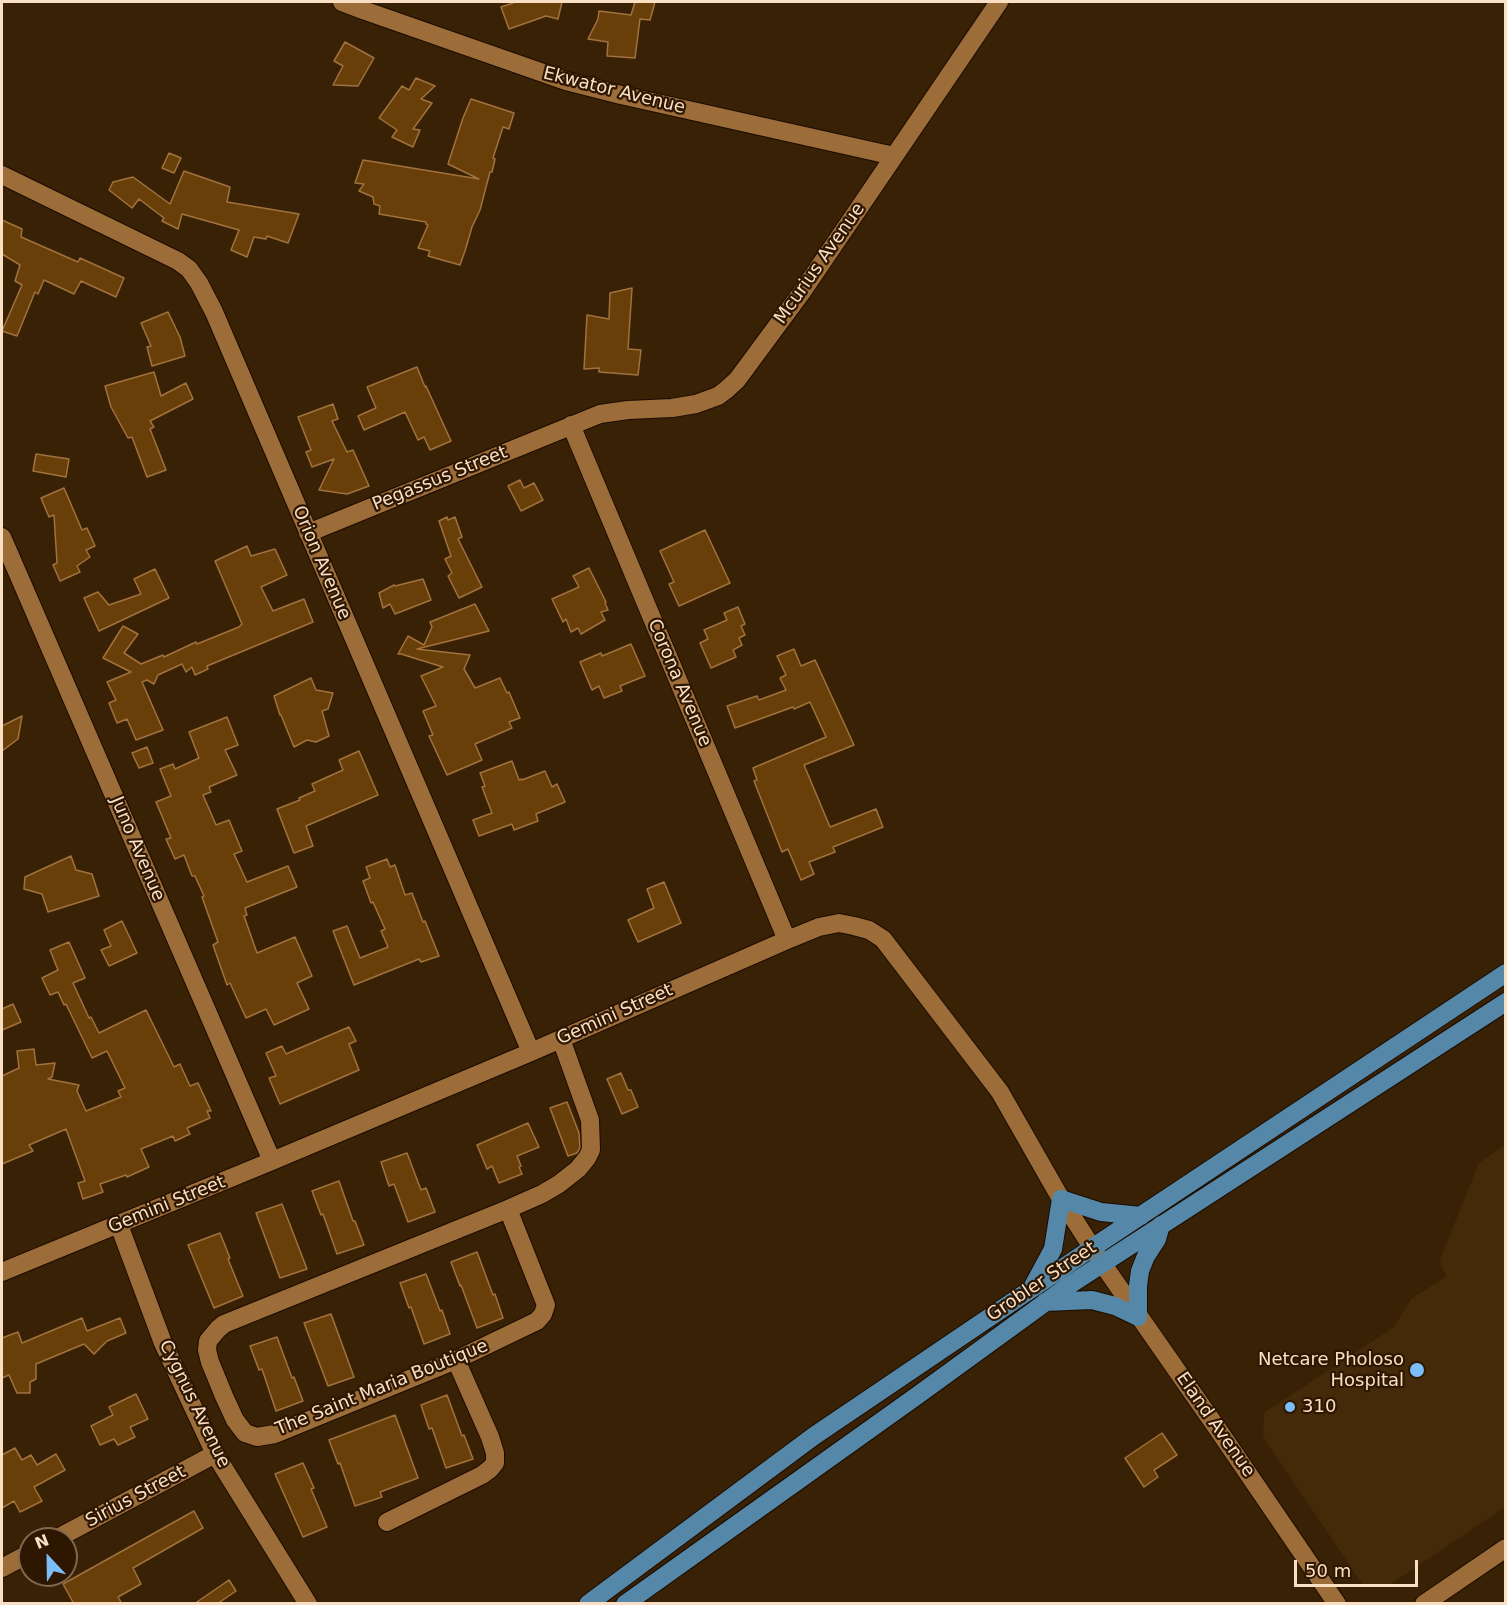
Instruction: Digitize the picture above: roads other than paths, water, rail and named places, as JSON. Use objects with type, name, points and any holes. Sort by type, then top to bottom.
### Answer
[{"type":"main road","name":"Grobler Street","points":[[588,1604],[814,1436],[1038,1295],[1097,1255],[1141,1216],[1506,973]]},
{"type":"main road","name":"Grobler Street","points":[[1097,1255],[1161,1225],[1506,1002]]},
{"type":"main road","points":[[1141,1216],[1101,1212],[1061,1199],[1053,1249],[1038,1295],[1092,1300],[1115,1306],[1138,1317],[1140,1271],[1157,1239],[1161,1225]]},
{"type":"main road","name":"Grobler Street","points":[[625,1604],[918,1395],[1038,1295]]},
{"type":"street","name":"Ekwator Avenue","points":[[342,2],[566,81],[894,156]]},
{"type":"street","name":"Mcurius Avenue","points":[[571,425],[600,414],[696,404],[718,396],[726,390],[742,373],[795,301],[999,2]]},
{"type":"street","name":"Orion Avenue","points":[[2,175],[157,249],[189,269],[199,282],[214,312],[531,1052]]},
{"type":"street","name":"Pegassus Street","points":[[308,533],[571,425]]},
{"type":"street","name":"Corona Avenue","points":[[571,425],[787,940]]},
{"type":"street","name":"Juno Avenue","points":[[2,537],[272,1161]]},
{"type":"street","name":"Gemini Street","points":[[2,1269],[119,1225],[531,1052],[787,940],[819,927],[839,922],[869,930],[883,939],[1000,1092],[1061,1199],[1097,1255]]},
{"type":"street","name":"The Saint Maria Boutique","points":[[508,1209],[543,1293],[546,1305],[537,1322],[456,1360],[275,1434],[257,1437],[245,1433],[235,1420],[224,1396],[207,1350],[212,1334],[224,1324],[542,1194],[578,1169],[587,1158],[591,1150],[590,1120],[561,1039]]},
{"type":"street","name":"Cygnus Avenue","points":[[119,1225],[163,1343],[215,1454],[308,1604]]},
{"type":"street","name":"Eland Avenue","points":[[1097,1255],[1138,1317],[1220,1431],[1336,1604]]},
{"type":"street","points":[[387,1522],[482,1475],[495,1463],[490,1437],[456,1360]]},
{"type":"street","name":"Sirius Street","points":[[78,1527],[215,1454]]},
{"type":"street","points":[[1424,1604],[1506,1548]]},
{"type":"street","points":[[2,1568],[18,1559]]},
{"type":"place","name":"Netcare Pholoso Hospital","points":[[1417,1370]]},
{"type":"place","name":"310","points":[[1290,1407]]}]
